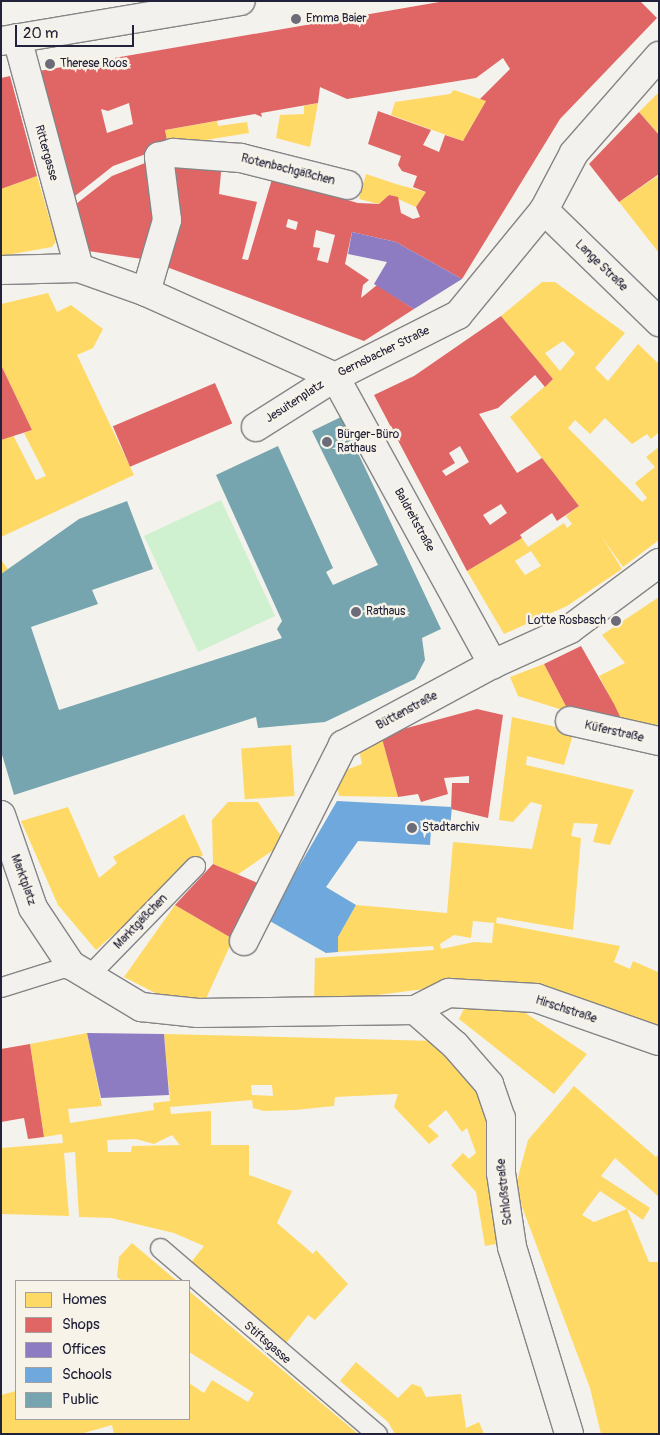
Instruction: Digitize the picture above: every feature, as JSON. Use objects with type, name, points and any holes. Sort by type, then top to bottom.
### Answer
[{"type":"street","points":[[9,40],[241,1]]},
{"type":"street","name":"Rittergasse","points":[[9,40],[79,268]]},
{"type":"street","name":"Gernsbacher Straße","points":[[1,270],[79,268],[146,292],[334,377],[458,315],[544,210],[574,153],[659,56]]},
{"type":"street","name":"Rotenbachgäßchen","points":[[146,292],[167,220],[159,157],[173,153],[241,158],[348,185]]},
{"type":"street","name":"Lange Straße","points":[[544,210],[659,322]]},
{"type":"street","name":"Jesuitenplatz","points":[[256,427],[334,377]]},
{"type":"street","name":"Baldreitstraße","points":[[334,377],[493,664]]},
{"type":"street","name":"Büttenstraße","points":[[244,941],[343,745],[493,664],[570,629],[659,563]]},
{"type":"street","name":"Küferstraße","points":[[570,721],[659,741]]},
{"type":"street","name":"Marktplatz","points":[[1,815],[33,908],[79,971],[141,1007],[198,1013],[423,1018]]},
{"type":"street","name":"Hirschstraße","points":[[423,1018],[449,993],[536,998],[659,1041]]},
{"type":"street","name":"Schloßstraße","points":[[423,1018],[489,1084],[501,1118],[501,1173],[512,1247],[569,1434]]},
{"type":"lane","name":"Marktgäßchen","points":[[79,971],[195,866]]},
{"type":"lane","points":[[1,987],[79,971]]},
{"type":"lane","name":"Stiftsgasse","points":[[160,1248],[377,1434]]},
{"type":"green space","points":[[221,500],[275,616],[198,652],[144,536]]},
{"type":"building: Homes","points":[[454,90],[486,101],[463,141],[391,115],[395,102],[450,94]]},
{"type":"building: Homes","points":[[659,92],[659,135],[639,112]]},
{"type":"building: Homes","points":[[318,103],[310,147],[276,138],[280,115],[304,114],[304,106]]},
{"type":"building: Homes","points":[[217,121],[218,126],[247,122],[249,133],[168,146],[165,130]]},
{"type":"building: Homes","points":[[366,174],[426,192],[416,207],[389,195],[379,204],[359,199]]},
{"type":"building: Homes","points":[[659,175],[659,253],[619,202]]},
{"type":"building: Homes","points":[[37,176],[56,241],[52,247],[1,256],[1,189]]},
{"type":"building: Homes","points":[[542,282],[555,282],[625,333],[595,368],[608,381],[638,344],[659,364],[659,432],[651,439],[647,434],[632,444],[605,418],[590,434],[575,420],[568,428],[642,502],[647,498],[635,483],[655,467],[646,457],[659,447],[659,540],[623,567],[602,537],[622,569],[567,606],[504,634],[467,571],[522,538],[528,547],[564,523],[567,528],[572,524],[566,516],[579,506],[510,417],[553,379],[501,316]],"holes":[[[563,341],[575,353],[560,371],[545,353]],[[531,551],[541,566],[525,575],[515,561]]]},
{"type":"building: Homes","points":[[48,293],[57,312],[71,305],[103,329],[93,348],[77,355],[134,475],[1,537],[1,440],[13,435],[36,480],[46,476],[24,433],[32,430],[1,365],[1,304]]},
{"type":"building: Homes","points":[[1,560],[8,569],[1,574]]},
{"type":"building: Homes","points":[[659,597],[659,731],[626,729],[599,676],[625,663],[602,635]]},
{"type":"building: Homes","points":[[544,664],[569,712],[518,696],[510,677]]},
{"type":"building: Homes","points":[[512,717],[574,731],[564,765],[527,756],[526,765],[634,790],[610,845],[593,842],[598,824],[574,823],[571,836],[581,838],[573,930],[497,917],[496,923],[620,946],[614,962],[630,969],[633,961],[658,972],[659,1031],[440,987],[314,1003],[315,958],[434,950],[433,946],[338,952],[338,937],[356,905],[447,913],[453,842],[532,849],[542,805],[531,802],[513,822],[499,820]],"holes":[[[473,921],[494,923],[492,943],[474,942],[441,949],[440,944],[454,935],[471,938]]]},
{"type":"building: Homes","points":[[381,735],[398,797],[339,796],[335,774],[362,764],[357,741]]},
{"type":"building: Homes","points":[[291,745],[295,796],[245,799],[241,748]]},
{"type":"building: Homes","points":[[228,802],[258,802],[285,842],[237,875],[213,864],[212,820]]},
{"type":"building: Homes","points":[[68,807],[99,878],[117,863],[113,857],[184,814],[203,855],[96,950],[58,905],[21,821]]},
{"type":"building: Homes","points":[[175,905],[233,939],[204,1003],[161,996],[124,977]]},
{"type":"building: Homes","points":[[468,1000],[521,1010],[587,1054],[554,1094],[459,1019]]},
{"type":"building: Homes","points":[[87,1033],[102,1106],[68,1109],[70,1123],[154,1110],[153,1103],[170,1101],[164,1034],[436,1041],[492,1108],[506,1242],[485,1246],[476,1192],[451,1165],[463,1153],[469,1159],[476,1153],[467,1128],[462,1132],[446,1110],[428,1126],[439,1136],[429,1144],[394,1107],[398,1094],[335,1097],[334,1106],[295,1110],[264,1111],[253,1108],[252,1100],[170,1107],[171,1114],[211,1111],[211,1145],[249,1145],[249,1175],[292,1191],[277,1223],[313,1254],[316,1250],[348,1284],[315,1320],[308,1315],[284,1346],[188,1266],[204,1246],[174,1233],[111,1218],[79,1217],[75,1152],[64,1153],[69,1216],[1,1214],[1,1148],[63,1143],[62,1134],[44,1137],[30,1044]],"holes":[[[251,1085],[272,1085],[273,1096],[252,1095]],[[172,1135],[180,1145],[132,1146],[131,1152],[108,1152],[107,1140],[136,1139],[154,1144]]]},
{"type":"building: Homes","points":[[574,1086],[656,1157],[659,1153],[659,1197],[615,1158],[601,1176],[650,1208],[643,1220],[627,1209],[649,1262],[659,1262],[659,1434],[601,1434],[590,1388],[515,1188],[528,1140]],"holes":[[[600,1191],[627,1209],[594,1222],[582,1215]]]},
{"type":"building: Homes","points":[[132,1243],[176,1280],[121,1280],[117,1277],[119,1257]]},
{"type":"building: Homes","points":[[190,1292],[358,1434],[114,1434],[112,1425],[80,1434],[1,1434],[1,1395],[15,1391],[15,1420],[190,1420],[190,1384],[204,1393],[212,1380],[248,1402],[254,1393],[190,1353]]},
{"type":"building: Homes","points":[[356,1362],[398,1398],[412,1384],[421,1387],[426,1397],[461,1394],[466,1428],[479,1422],[484,1434],[395,1434],[388,1422],[340,1381]]},
{"type":"building: Shops","points":[[445,1],[640,1],[657,18],[560,119],[462,279],[396,242],[352,232],[345,264],[369,280],[363,285],[361,298],[377,285],[414,309],[364,341],[164,266],[175,206],[174,159],[222,162],[219,194],[257,202],[242,259],[248,260],[272,179],[358,203],[379,204],[389,195],[398,197],[401,213],[413,219],[420,217],[416,207],[426,192],[413,187],[417,176],[402,171],[398,165],[401,156],[368,144],[378,111],[431,130],[423,145],[439,152],[445,135],[463,141],[486,101],[480,99],[510,69],[503,58],[476,78],[347,99],[320,87],[318,103],[261,113],[262,117],[255,114],[165,130],[168,146],[113,166],[75,196],[39,71]],"holes":[[[129,103],[133,124],[107,133],[101,109],[108,111]],[[288,219],[298,222],[296,230],[286,227]],[[316,230],[335,235],[328,263],[317,260],[320,248],[313,247]]]},
{"type":"building: Shops","points":[[10,76],[37,176],[1,189],[1,78]]},
{"type":"building: Shops","points":[[639,112],[659,135],[659,174],[619,202],[589,164]]},
{"type":"building: Shops","points":[[145,163],[162,221],[149,260],[88,251],[76,204],[112,176]]},
{"type":"building: Shops","points":[[501,316],[553,379],[545,387],[535,375],[498,408],[479,414],[517,473],[542,458],[579,506],[557,521],[552,513],[520,535],[522,538],[467,571],[374,395],[414,376]],"holes":[[[460,446],[469,462],[446,476],[442,471],[455,463],[449,453]],[[501,504],[507,513],[490,525],[483,515]]]},
{"type":"building: Shops","points":[[1,365],[32,430],[1,440]]},
{"type":"building: Shops","points":[[215,383],[232,424],[130,467],[113,426]]},
{"type":"building: Shops","points":[[581,646],[626,729],[569,712],[544,664]]},
{"type":"building: Shops","points":[[477,709],[503,715],[488,818],[451,809],[452,783],[469,783],[469,776],[444,778],[448,794],[421,802],[418,794],[398,797],[381,735]]},
{"type":"building: Shops","points":[[213,864],[260,884],[233,939],[175,905]]},
{"type":"building: Shops","points":[[30,1044],[44,1137],[28,1139],[24,1118],[1,1122],[1,1049]]},
{"type":"building: Offices","points":[[352,232],[396,242],[462,279],[414,309],[374,284],[387,262],[348,254]]},
{"type":"building: Offices","points":[[87,1033],[164,1034],[169,1095],[101,1098]]},
{"type":"building: Schools","points":[[337,801],[452,807],[450,827],[431,829],[430,845],[358,841],[326,887],[356,905],[338,937],[338,952],[326,953],[268,920]]},
{"type":"building: Public","name":"Rathaus","points":[[341,417],[441,629],[422,638],[425,660],[415,679],[325,722],[258,728],[256,717],[14,795],[1,751],[1,574],[79,519],[127,501],[153,569],[92,590],[98,604],[31,627],[59,710],[282,638],[277,629],[282,621],[216,475],[278,446],[333,568],[326,572],[333,585],[378,565],[312,431]]},
{"type":"place","name":"Emma Baier","points":[[296,19]]},
{"type":"place","name":"Therese Roos","points":[[50,64]]},
{"type":"place","name":"Bürger-Büro Rathaus","points":[[327,442]]},
{"type":"place","name":"Rathaus","points":[[356,612]]},
{"type":"place","name":"Lotte Rosbasch","points":[[616,621]]},
{"type":"place","name":"Stadtarchiv","points":[[412,828]]}]
